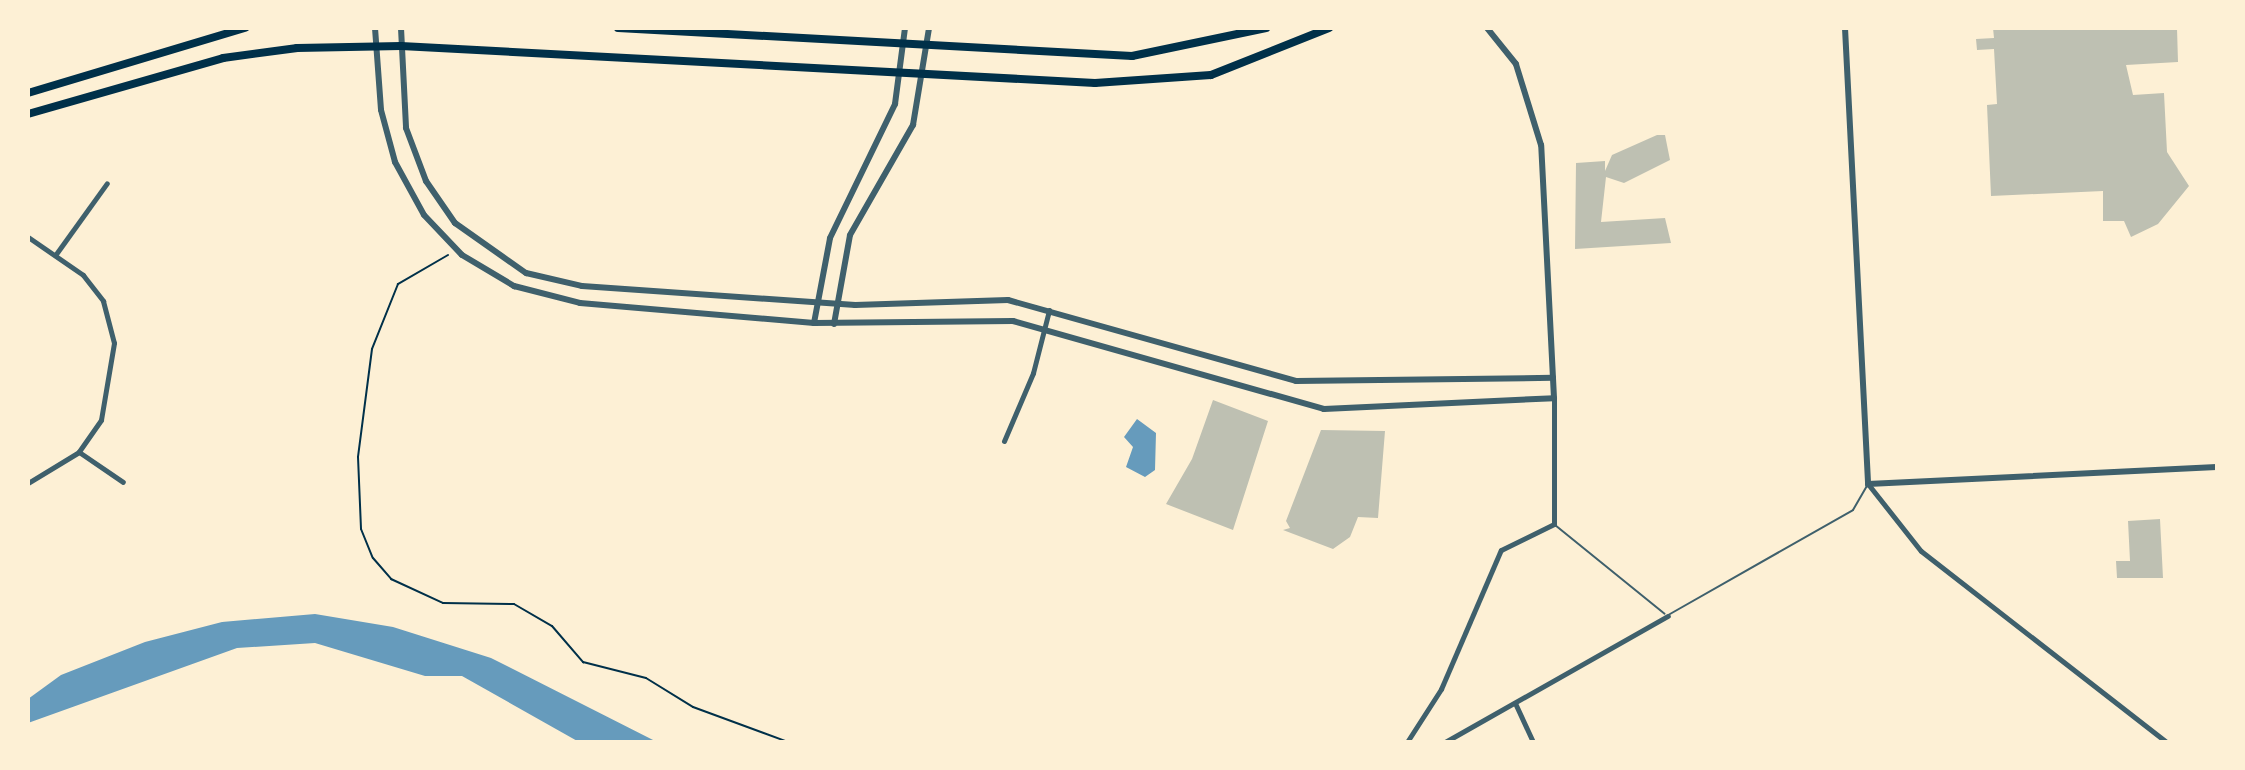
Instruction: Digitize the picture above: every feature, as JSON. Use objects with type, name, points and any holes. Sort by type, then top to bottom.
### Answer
[{"type":"main road","points":[[28,93],[245,28]]},
{"type":"main road","points":[[618,28],[1132,56],[1266,28]]},
{"type":"main road","points":[[28,114],[223,58],[375,47],[1095,83],[1211,75],[1329,28]]},
{"type":"street","points":[[375,28],[375,47],[395,162],[424,215],[462,255],[514,286],[580,303],[814,323],[965,319],[1044,327],[1324,409],[1554,398]]},
{"type":"street","points":[[401,28],[406,128],[426,181],[455,223],[526,273],[582,286],[837,304],[1008,300],[1296,381],[1553,378]]},
{"type":"street","points":[[814,323],[830,238],[879,149],[900,74],[905,28]]},
{"type":"street","points":[[834,324],[850,235],[901,156],[923,76],[929,28]]},
{"type":"street","points":[[1407,742],[1441,689],[1501,550],[1554,524],[1555,413],[1541,145],[1516,64],[1487,28]]},
{"type":"street","points":[[1845,28],[1868,484],[1921,551],[2166,742]]},
{"type":"street","points":[[56,254],[107,183]]},
{"type":"street","points":[[28,237],[56,254],[103,301],[114,343],[101,420],[79,452],[28,483]]},
{"type":"street","points":[[1004,441],[1049,310]]},
{"type":"street","points":[[79,452],[123,482]]},
{"type":"street","points":[[1868,484],[2217,467]]},
{"type":"street","points":[[1445,742],[1668,616]]},
{"type":"street","points":[[1515,703],[1533,742]]},
{"type":"lane","points":[[1554,524],[1668,616],[1853,510],[1868,484]]},
{"type":"path","points":[[448,255],[398,284],[372,349],[358,457],[361,529],[373,558],[391,579],[443,603],[514,604],[552,626],[583,662],[646,678],[693,707],[788,742]]},
{"type":"water","points":[[1137,419],[1156,433],[1155,470],[1145,477],[1126,467],[1133,447],[1124,437]]},
{"type":"water","points":[[315,614],[393,627],[491,658],[657,742],[579,742],[462,676],[425,676],[315,643],[237,648],[28,723],[28,699],[61,675],[145,642],[222,622]]},
{"type":"building","points":[[1993,28],[2177,28],[2178,62],[2126,65],[2133,95],[2164,93],[2167,152],[2189,186],[2158,224],[2131,237],[2124,221],[2103,221],[2103,191],[1991,196],[1987,105],[1997,104],[1994,49],[1977,50],[1976,39],[1994,38]]},
{"type":"building","points":[[1657,135],[1665,135],[1670,160],[1624,183],[1606,177],[1601,222],[1665,218],[1671,243],[1575,249],[1576,163],[1605,161],[1605,171],[1612,155]]},
{"type":"building","points":[[1213,400],[1268,421],[1233,530],[1166,504],[1192,459]]},
{"type":"building","points":[[1321,430],[1385,431],[1378,518],[1358,517],[1350,537],[1333,549],[1283,530],[1290,528],[1286,521]]},
{"type":"building","points":[[2160,519],[2163,578],[2117,578],[2116,561],[2130,561],[2128,521]]}]
